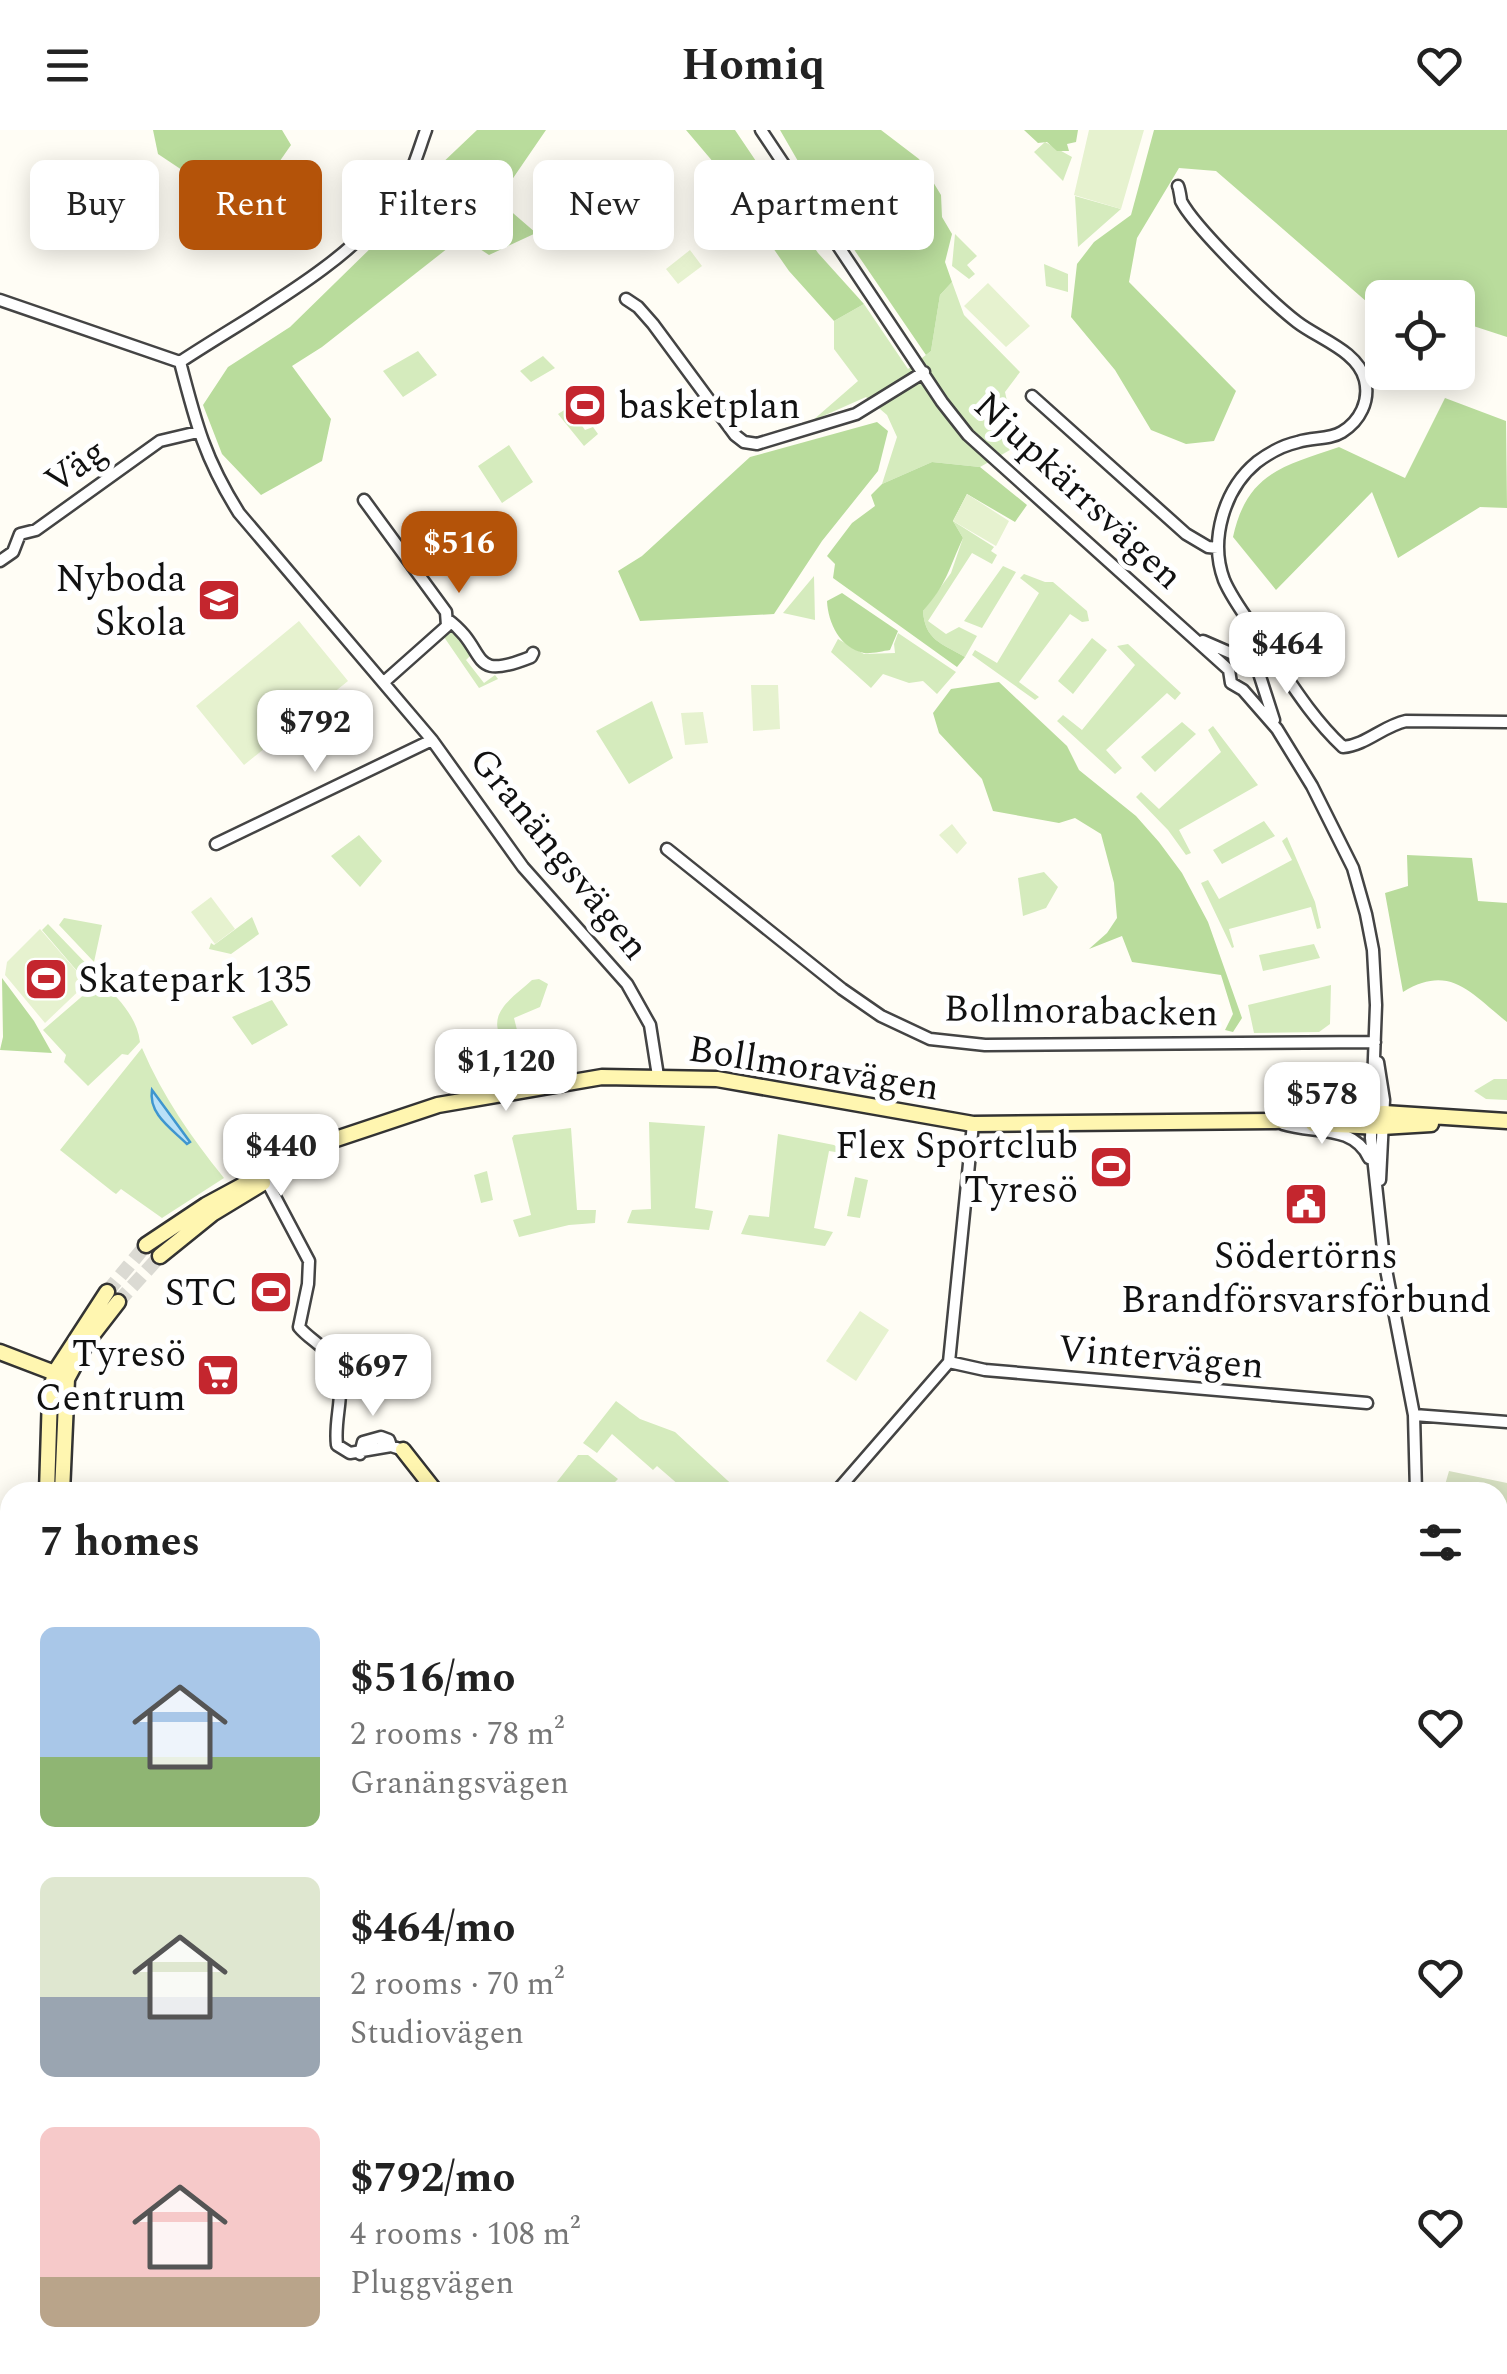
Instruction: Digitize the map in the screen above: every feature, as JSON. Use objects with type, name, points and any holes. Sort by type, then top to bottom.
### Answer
[{"type":"street","points":[[0,300],[180,362],[323,269],[364,236],[400,194],[426,130]]},
{"type":"street","name":"Njupkärrsvägen","points":[[761,130],[942,402],[989,457],[1198,638],[1229,670],[1231,683],[1244,690],[1277,729],[1312,786],[1353,868],[1373,950],[1379,1206]]},
{"type":"street","points":[[1178,186],[1181,200],[1228,256],[1291,318],[1350,356],[1366,384],[1362,410],[1350,426],[1338,434],[1274,451],[1237,485],[1224,510],[1218,548],[1225,580],[1318,724],[1343,747],[1356,746],[1392,724],[1406,721],[1507,722]]},
{"type":"street","points":[[626,299],[638,306],[744,442],[757,444],[856,414],[924,372]]},
{"type":"street","name":"Granängsvägen","points":[[180,362],[198,432],[214,474],[240,513],[432,740],[523,867],[635,995],[650,1026],[658,1076]]},
{"type":"street","points":[[1032,396],[1186,534],[1208,547],[1218,548]]},
{"type":"street","name":"Väg","points":[[0,561],[13,552],[20,534],[36,530],[160,441],[198,432]]},
{"type":"street","points":[[364,500],[446,612],[447,620],[447,626],[384,682]]},
{"type":"street","points":[[447,620],[458,628],[486,665],[494,669],[518,663],[533,654]]},
{"type":"street","name":"Njupkärrsvägen","points":[[1198,638],[1248,660],[1260,676],[1277,729]]},
{"type":"street","points":[[1229,670],[1234,663],[1272,654]]},
{"type":"street","points":[[1244,690],[1253,687],[1272,654]]},
{"type":"street","points":[[216,844],[432,740]]},
{"type":"street","name":"Bollmorabacken","points":[[667,849],[842,989],[881,1016],[930,1038],[985,1045],[1375,1042]]},
{"type":"street","name":"Bollmoravägen","points":[[146,1245],[179,1222],[351,1134],[438,1105],[602,1077],[717,1079],[973,1124],[1507,1122]]},
{"type":"street","name":"Njupkärrsvägen","points":[[1377,1120],[1374,1168],[1384,1260],[1414,1415],[1416,1482]]},
{"type":"street","name":"Bollmoravägen","points":[[1275,1121],[1301,1130],[1344,1134],[1366,1151],[1374,1168]]},
{"type":"street","points":[[845,1482],[950,1362],[973,1124]]},
{"type":"street","points":[[264,1177],[309,1261],[299,1327],[331,1357],[338,1371],[342,1387],[337,1444],[346,1452],[360,1454],[397,1448],[427,1482]]},
{"type":"street","name":"Bollmoravägen","points":[[160,1256],[264,1177]]},
{"type":"street","points":[[47,1482],[50,1395],[112,1297]]},
{"type":"street","points":[[0,1352],[61,1376]]},
{"type":"street","name":"Vintervägen","points":[[950,1362],[985,1370],[1367,1403]]},
{"type":"street","points":[[61,1376],[62,1482]]},
{"type":"street","points":[[1414,1415],[1507,1422]]},
{"type":"green space","points":[[153,130],[282,130],[291,145],[281,160],[179,160],[179,168],[158,154]]},
{"type":"green space","points":[[477,130],[546,130],[513,178],[513,160],[445,160]]},
{"type":"green space","points":[[686,130],[735,130],[755,160],[711,160]]},
{"type":"green space","points":[[780,130],[881,130],[920,160],[797,160]]},
{"type":"green space","points":[[1024,130],[1078,130],[1076,142],[1067,144],[1069,151],[1057,151],[1047,142],[1038,143]]},
{"type":"green space","points":[[1089,130],[1144,130],[1121,209],[1074,195]]},
{"type":"green space","points":[[1154,130],[1507,130],[1507,337],[1475,327],[1475,280],[1365,280],[1365,300],[1216,171],[1179,168],[1137,238],[1129,282],[1236,391],[1214,441],[1186,444],[1151,430],[1115,370],[1071,317],[1077,264],[1094,242],[1131,215]]},
{"type":"green space","points":[[1045,142],[1072,157],[1063,181],[1034,152]]},
{"type":"green space","points":[[934,184],[941,195],[942,217],[952,234],[945,262],[952,282],[940,295],[931,351],[926,355],[854,250],[934,250]]},
{"type":"green space","points":[[1075,196],[1121,209],[1078,247]]},
{"type":"green space","points":[[513,213],[533,230],[533,234],[513,244]]},
{"type":"green space","points":[[955,234],[977,256],[967,265],[975,274],[969,279],[952,266]]},
{"type":"green space","points":[[369,250],[445,250],[292,366],[331,419],[322,461],[261,495],[222,454],[203,405],[228,367],[290,327]]},
{"type":"green space","points":[[690,250],[702,266],[678,284],[666,269]]},
{"type":"green space","points":[[774,250],[816,250],[864,304],[834,321]]},
{"type":"green space","points":[[1044,264],[1068,274],[1068,292],[1046,286]]},
{"type":"green space","points":[[952,282],[964,315],[1020,372],[1005,392],[1017,446],[980,467],[932,462],[882,484],[897,437],[887,415],[866,397],[812,421],[858,381],[834,349],[834,321],[864,304],[908,369],[931,351],[940,295]]},
{"type":"green space","points":[[988,283],[1030,326],[1006,347],[964,306]]},
{"type":"green space","points":[[418,351],[437,375],[403,397],[383,371]]},
{"type":"green space","points":[[543,356],[555,368],[531,382],[520,371]]},
{"type":"green space","name":"basketplan","points":[[582,384],[604,413],[587,425],[565,396]]},
{"type":"green space","points":[[1445,398],[1506,421],[1507,508],[1480,507],[1398,558],[1372,492],[1276,590],[1233,537],[1239,516],[1258,485],[1285,467],[1339,447],[1405,478]]},
{"type":"green space","points":[[569,407],[585,430],[593,427],[598,434],[584,446],[558,414]]},
{"type":"green space","points":[[877,422],[888,431],[878,471],[822,541],[774,614],[640,621],[618,571],[642,556],[750,457]]},
{"type":"green space","points":[[509,445],[533,482],[502,503],[478,466]]},
{"type":"green space","points":[[932,462],[980,467],[1027,505],[1015,522],[967,494],[953,521],[963,538],[943,584],[923,611],[931,635],[965,657],[957,667],[833,578],[835,564],[827,556],[852,523],[875,506],[871,495],[882,484]]},
{"type":"green space","points":[[967,494],[1009,521],[996,546],[953,521]]},
{"type":"green space","points":[[953,521],[994,547],[991,551],[997,555],[992,564],[972,553],[928,621],[946,634],[959,627],[977,636],[965,657],[931,635],[923,611],[951,573],[963,538]]},
{"type":"green space","points":[[1003,566],[1016,572],[982,628],[964,621]]},
{"type":"green space","points":[[1024,574],[1053,582],[1087,611],[1089,621],[1082,622],[1070,614],[1019,682],[1039,697],[1035,700],[972,655],[975,650],[997,663],[1039,593],[1020,578]]},
{"type":"green space","points":[[814,576],[815,620],[783,613]]},
{"type":"green space","points":[[842,593],[898,631],[890,650],[864,653],[842,640],[833,626],[827,601]]},
{"type":"green space","points":[[299,621],[348,681],[244,765],[196,706]]},
{"type":"green space","points":[[455,630],[472,654],[466,660],[484,683],[495,675],[498,679],[479,688],[444,637]]},
{"type":"green space","points":[[898,633],[956,672],[937,694],[923,681],[909,683],[883,674],[871,688],[831,652],[838,639],[864,654],[895,653]]},
{"type":"green space","points":[[1092,638],[1107,650],[1073,694],[1058,681]]},
{"type":"green space","points":[[1128,644],[1181,693],[1175,700],[1167,693],[1106,750],[1122,768],[1115,774],[1057,721],[1063,715],[1082,730],[1135,665],[1117,646]]},
{"type":"green space","points":[[999,682],[1067,746],[1079,770],[1136,816],[1182,873],[1208,922],[1242,1018],[1233,1032],[1225,1030],[1233,1014],[1221,975],[1132,962],[1122,936],[1089,949],[1117,918],[1114,883],[1101,834],[1075,818],[1059,823],[993,811],[982,779],[939,733],[933,713],[951,689]]},
{"type":"green space","points":[[751,685],[778,685],[780,729],[753,731]]},
{"type":"green space","points":[[652,701],[673,758],[629,784],[596,731]]},
{"type":"green space","points":[[703,712],[708,743],[685,745],[681,713]]},
{"type":"green space","points":[[1182,722],[1196,734],[1155,772],[1141,757]]},
{"type":"green space","points":[[1213,726],[1258,785],[1179,830],[1191,853],[1186,855],[1136,797],[1141,792],[1159,809],[1221,752],[1208,730]]},
{"type":"green space","points":[[1264,821],[1275,836],[1222,864],[1213,850]]},
{"type":"green space","points":[[952,824],[967,843],[957,854],[939,835]]},
{"type":"green space","points":[[359,835],[382,861],[360,887],[331,856]]},
{"type":"green space","points":[[1287,837],[1315,902],[1321,928],[1317,929],[1311,907],[1229,929],[1232,948],[1201,883],[1208,880],[1219,899],[1292,860],[1282,841]]},
{"type":"green space","points":[[1407,855],[1472,858],[1478,901],[1507,903],[1507,1022],[1471,993],[1448,981],[1420,984],[1403,992],[1385,893],[1408,886]]},
{"type":"green space","points":[[1044,872],[1058,887],[1046,908],[1023,916],[1018,878]]},
{"type":"green space","points":[[211,897],[235,929],[215,944],[191,912]]},
{"type":"green space","points":[[252,917],[259,934],[231,954],[209,949],[211,943],[214,945]]},
{"type":"green space","points":[[64,918],[102,925],[94,962],[59,925]]},
{"type":"green space","points":[[48,924],[98,976],[89,985],[42,930]]},
{"type":"green space","name":"Skatepark 135","points":[[40,929],[87,983],[45,1023],[5,975],[7,962]]},
{"type":"green space","points":[[1314,944],[1320,958],[1263,971],[1259,955]]},
{"type":"green space","points":[[2,978],[34,1021],[52,1053],[0,1050]]},
{"type":"green space","points":[[101,980],[131,1016],[140,1042],[88,1086],[64,1062],[66,1055],[43,1030]]},
{"type":"green space","points":[[532,980],[548,984],[540,1007],[514,1018],[518,1034],[499,1033],[501,1010]]},
{"type":"green space","points":[[1331,985],[1330,1024],[1319,1032],[1254,1033],[1248,1005]]},
{"type":"green space","points":[[272,1000],[288,1025],[252,1045],[232,1017]]},
{"type":"green space","points":[[142,1048],[178,1116],[224,1178],[162,1218],[121,1189],[116,1194],[60,1150]]},
{"type":"green space","points":[[1494,1079],[1507,1079],[1507,1100],[1486,1099],[1474,1091]]},
{"type":"green space","points":[[649,1122],[705,1126],[695,1208],[713,1211],[709,1230],[627,1223],[632,1210],[651,1209]]},
{"type":"green space","points":[[571,1128],[577,1210],[596,1210],[595,1223],[519,1237],[513,1220],[531,1215],[512,1138]]},
{"type":"green space","points":[[778,1134],[834,1145],[848,1154],[829,1151],[814,1228],[833,1232],[825,1246],[741,1234],[749,1215],[769,1217]]},
{"type":"green space","points":[[487,1171],[493,1200],[481,1203],[474,1175]]},
{"type":"green space","points":[[855,1177],[868,1180],[860,1218],[847,1216]]},
{"type":"green space","points":[[860,1311],[889,1330],[856,1381],[826,1361]]},
{"type":"green space","points":[[616,1401],[640,1419],[675,1432],[729,1482],[675,1482],[657,1466],[653,1470],[612,1434],[597,1453],[583,1443]]},
{"type":"green space","points":[[578,1455],[588,1455],[618,1479],[615,1482],[557,1482]]},
{"type":"green space","points":[[1449,1471],[1502,1482],[1446,1482]]},
{"type":"water","points":[[152,1090],[190,1142],[187,1144],[157,1114]]},
{"type":"tunnel","points":[[107,1292],[146,1245]]},
{"type":"tunnel","points":[[118,1302],[160,1256]]},
{"type":"place","name":"basketplan","points":[[585,405]]},
{"type":"place","name":"Nyboda Skola","points":[[219,600]]},
{"type":"place","name":"Skatepark 135","points":[[46,979]]},
{"type":"place","name":"Flex Sportclub Tyresö","points":[[1111,1167]]},
{"type":"place","name":"Södertörns Brandförsvarsförbund","points":[[1306,1204]]},
{"type":"place","name":"STC","points":[[271,1292]]},
{"type":"place","name":"Tyresö Centrum","points":[[218,1375]]}]
